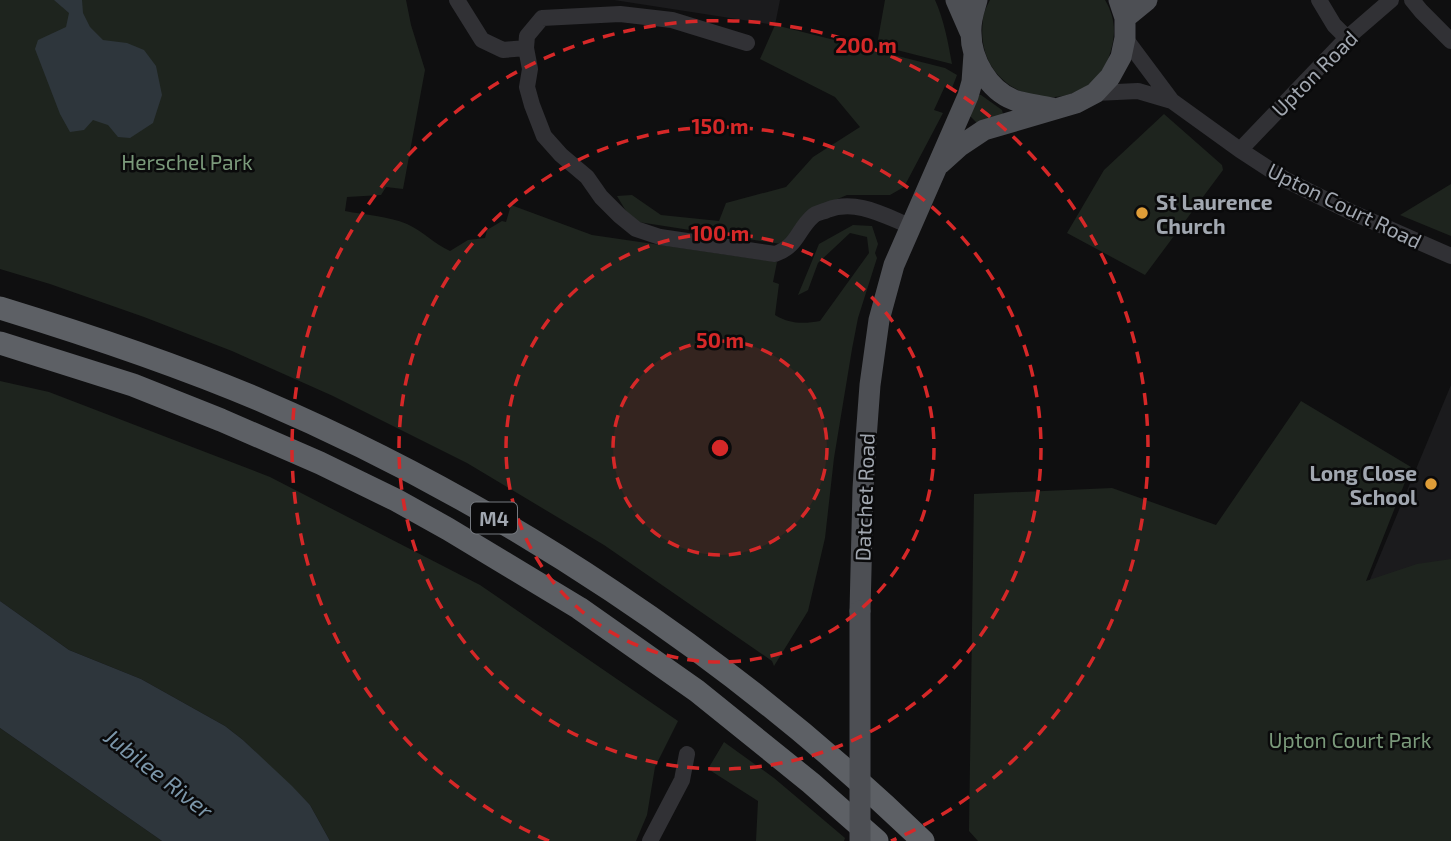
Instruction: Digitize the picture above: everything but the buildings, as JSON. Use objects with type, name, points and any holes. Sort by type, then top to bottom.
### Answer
[{"type":"highway","name":"M4","points":[[0,308],[126,348],[260,400],[377,455],[499,521],[628,601],[783,716],[923,841]]},
{"type":"highway","name":"M4","points":[[0,343],[132,384],[221,420],[320,463],[448,529],[579,608],[667,669],[811,783],[877,841]]},
{"type":"main road","points":[[956,0],[983,73],[996,88],[1013,100],[1054,108]]},
{"type":"main road","name":"Datchet Road","points":[[860,841],[863,489],[875,347],[894,265],[968,96],[972,82],[972,16],[977,0]]},
{"type":"main road","points":[[1095,93],[1110,77],[1121,57],[1123,19],[1147,0]]},
{"type":"main road","name":"Datchet Road","points":[[939,165],[960,146],[984,130],[1076,103],[1095,93]]},
{"type":"street","points":[[457,0],[482,40],[503,51],[526,48]]},
{"type":"street","points":[[1319,0],[1334,25],[1347,38]]},
{"type":"street","name":"Upton Road","points":[[1240,149],[1347,38],[1391,0]]},
{"type":"street","points":[[1412,0],[1451,40]]},
{"type":"street","points":[[747,43],[672,20],[620,14],[542,18],[527,36],[530,69],[527,87],[544,136],[587,177],[601,197],[636,229],[660,237],[775,254],[792,244],[814,215],[840,205],[867,208],[910,226]]},
{"type":"street","name":"Upton Court Road","points":[[1123,19],[1172,102]]},
{"type":"street","name":"Upton Court Road","points":[[1095,93],[1138,92],[1172,102],[1286,180],[1451,256]]},
{"type":"street","points":[[650,841],[682,779],[687,754]]},
{"type":"shaded area","points":[[614,0],[780,0],[775,25]]},
{"type":"shaded area","name":"Long Close School","points":[[1451,385],[1451,617],[1369,582]]},
{"type":"green space","name":"Herschel Park","points":[[0,0],[406,0],[425,70],[403,189],[386,187],[381,195],[347,197],[345,211],[400,221],[450,251],[468,240],[485,238],[487,230],[502,221],[506,222],[511,205],[592,235],[777,262],[773,282],[779,284],[775,315],[791,322],[808,323],[820,321],[869,253],[867,237],[850,233],[818,263],[808,290],[798,295],[819,244],[853,225],[872,226],[878,244],[875,253],[877,258],[858,318],[852,349],[834,458],[825,538],[808,611],[774,666],[772,661],[604,545],[467,463],[333,396],[232,351],[144,317],[0,269]]},
{"type":"green space","points":[[885,0],[935,0],[952,64],[877,45]]},
{"type":"green space","points":[[990,0],[1105,0],[1112,17],[1114,34],[1101,72],[1083,88],[1061,96],[1037,96],[1014,88],[996,72],[984,49],[983,17]]},
{"type":"green space","points":[[775,25],[945,68],[957,75],[952,88],[945,86],[934,110],[943,113],[904,187],[890,195],[847,195],[814,209],[781,244],[632,221],[617,196],[632,195],[661,215],[719,221],[726,203],[786,187],[813,157],[860,127],[835,97],[760,59]]},
{"type":"green space","points":[[979,95],[1002,110],[1003,114],[978,124],[969,115]]},
{"type":"green space","points":[[1164,114],[1222,165],[1223,170],[1145,275],[1067,233],[1104,170]]},
{"type":"green space","points":[[1451,184],[1451,236],[1400,215]]},
{"type":"green space","points":[[0,381],[49,392],[270,477],[480,585],[678,721],[655,767],[647,815],[636,841],[330,841],[310,805],[225,726],[141,679],[69,650],[0,601]]},
{"type":"green space","name":"Upton Court Park","points":[[1301,401],[1411,467],[1366,581],[1417,564],[1451,559],[1451,841],[978,841],[969,831],[974,494],[1112,488],[1216,525]]},
{"type":"green space","points":[[0,728],[162,841],[0,841]]},
{"type":"green space","points":[[724,742],[774,778],[845,838],[844,841],[756,841],[758,801],[708,769]]},
{"type":"water","points":[[54,0],[82,0],[83,13],[90,27],[103,40],[127,43],[144,50],[156,66],[162,95],[153,123],[130,138],[118,137],[108,125],[93,120],[84,130],[70,132],[60,114],[35,49],[38,40],[66,27],[69,13]]},
{"type":"water","name":"Jubilee River","points":[[0,601],[69,650],[141,679],[225,726],[310,805],[330,841],[162,841],[0,728]]},
{"type":"place","name":"St Laurence Church","points":[[1142,213]]},
{"type":"place","name":"Long Close School","points":[[1431,484]]}]
